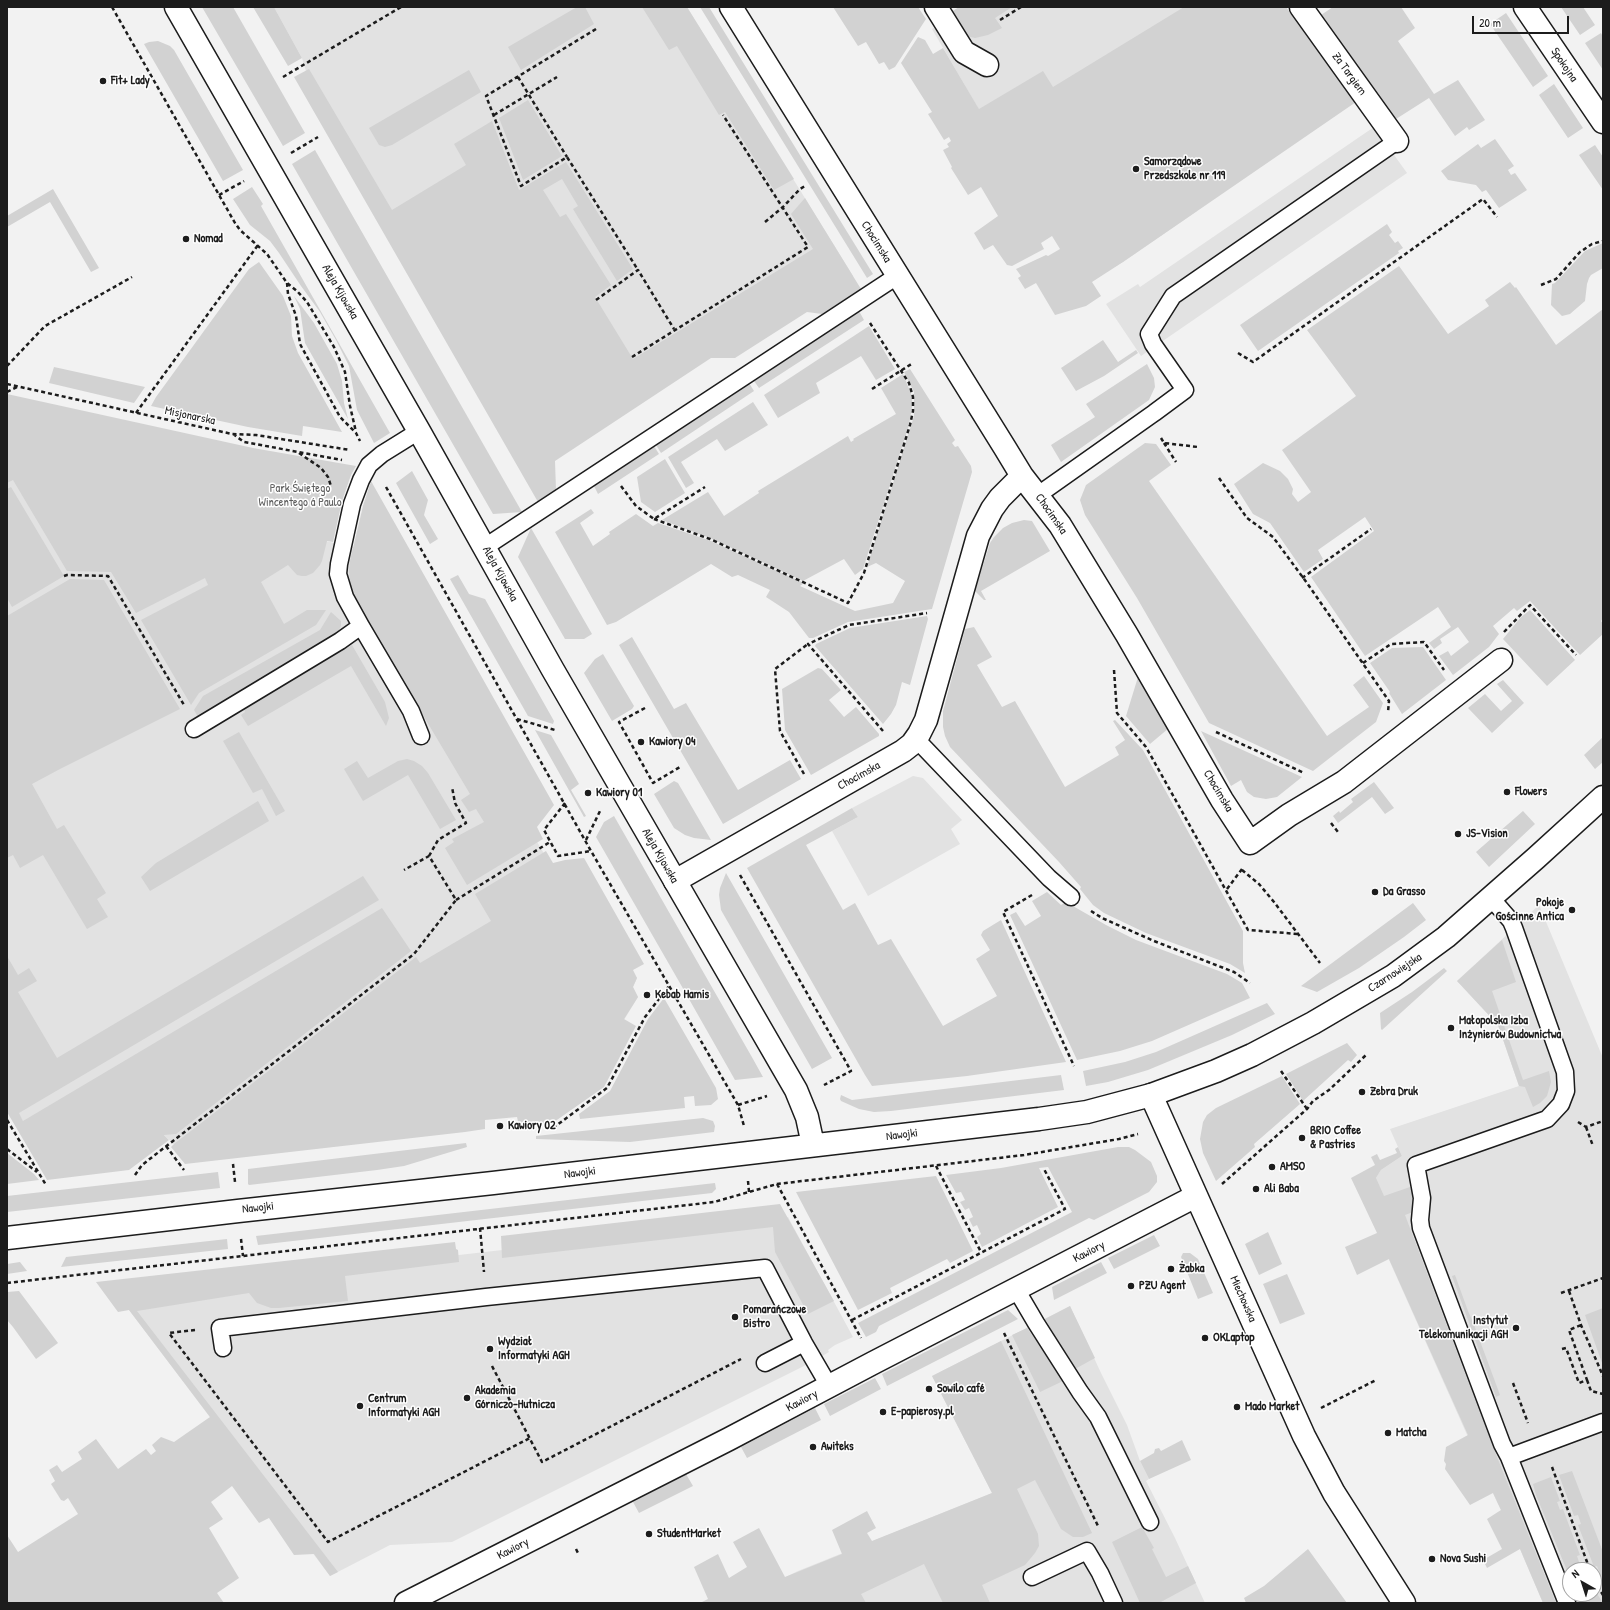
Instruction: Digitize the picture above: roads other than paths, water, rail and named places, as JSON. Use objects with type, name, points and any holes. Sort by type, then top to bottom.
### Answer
[{"type":"street","name":"Aleja Kijowska","points":[[176,7],[419,431],[557,676],[796,1090],[807,1117],[814,1146]]},
{"type":"street","name":"Chocimska","points":[[731,7],[1022,476],[1060,525],[1222,800],[1250,843],[1289,815],[1344,782],[1501,660]]},
{"type":"street","points":[[936,7],[964,52],[987,65]]},
{"type":"street","name":"Za Targiem","points":[[1301,7],[1397,141]]},
{"type":"street","name":"Spokojna","points":[[1525,7],[1603,122]]},
{"type":"street","name":"Chocimska","points":[[675,881],[903,752],[916,739],[926,720],[978,536],[1000,498],[1022,476]]},
{"type":"street","name":"Czarnowiejska","points":[[1151,1095],[1216,1071],[1252,1055],[1320,1019],[1393,976],[1423,955],[1491,898],[1603,797]]},
{"type":"street","name":"Nawojki","points":[[7,1238],[1039,1119],[1087,1112],[1151,1095]]},
{"type":"street","name":"Miechowska","points":[[1151,1095],[1316,1459],[1334,1493],[1404,1603]]},
{"type":"street","name":"Kawiory","points":[[406,1603],[729,1439],[1196,1196]]},
{"type":"lane","points":[[1038,495],[1185,390],[1153,344],[1149,334],[1173,296],[1397,141]]},
{"type":"lane","points":[[484,547],[898,276]]},
{"type":"lane","points":[[419,431],[372,462],[365,471],[354,498],[338,570],[342,591],[411,711],[421,736]]},
{"type":"lane","points":[[194,728],[340,641],[361,626]]},
{"type":"lane","points":[[916,739],[1053,882],[1070,897]]},
{"type":"lane","points":[[1491,898],[1511,921],[1514,928],[1565,1072],[1566,1092],[1561,1104],[1547,1119],[1416,1166],[1422,1198],[1421,1228],[1502,1444],[1509,1457],[1567,1603]]},
{"type":"lane","points":[[223,1348],[220,1328],[486,1297],[765,1268],[804,1343],[829,1386]]},
{"type":"lane","points":[[1016,1289],[1080,1392],[1098,1417],[1150,1522]]},
{"type":"lane","points":[[765,1363],[804,1343]]},
{"type":"lane","points":[[1509,1457],[1603,1422]]},
{"type":"lane","points":[[1032,1576],[1087,1551],[1100,1573],[1114,1603]]},
{"type":"place","name":"Fit+ Lady","points":[[103,81]]},
{"type":"place","name":"Samorządowe Przedszkole nr 119","points":[[1136,169]]},
{"type":"place","name":"Nomad","points":[[186,239]]},
{"type":"place","name":"Kawiory 04","points":[[641,742]]},
{"type":"place","name":"Flowers","points":[[1507,792]]},
{"type":"place","name":"Kawiory 01","points":[[588,793]]},
{"type":"place","name":"JS-Vision","points":[[1458,834]]},
{"type":"place","name":"Da Grasso","points":[[1375,892]]},
{"type":"place","name":"Pokoje Gościnne Antica","points":[[1572,910]]},
{"type":"place","name":"Kebab Hamis","points":[[647,995]]},
{"type":"place","name":"Małopolska Izba Inżynierów Budownictwa","points":[[1451,1028]]},
{"type":"place","name":"Zebra Druk","points":[[1362,1092]]},
{"type":"place","name":"Kawiory 02","points":[[500,1126]]},
{"type":"place","name":"BRIO Coffee & Pastries","points":[[1302,1138]]},
{"type":"place","name":"AMSO","points":[[1272,1167]]},
{"type":"place","name":"Ali Baba","points":[[1256,1189]]},
{"type":"place","name":"Żabka","points":[[1171,1269]]},
{"type":"place","name":"PZU Agent","points":[[1131,1286]]},
{"type":"place","name":"Pomarańczowe Bistro","points":[[735,1317]]},
{"type":"place","name":"Instytut Telekomunikacji AGH","points":[[1516,1328]]},
{"type":"place","name":"OKLaptop","points":[[1205,1338]]},
{"type":"place","name":"Wydział Informatyki AGH","points":[[490,1349]]},
{"type":"place","name":"Sowilo café","points":[[929,1389]]},
{"type":"place","name":"Akademia Górniczo-Hutnicza","points":[[467,1398]]},
{"type":"place","name":"Centrum Informatyki AGH","points":[[360,1406]]},
{"type":"place","name":"Mado Market","points":[[1237,1407]]},
{"type":"place","name":"E-papierosy.pl","points":[[883,1412]]},
{"type":"place","name":"Matcha","points":[[1388,1433]]},
{"type":"place","name":"Awiteks","points":[[813,1447]]},
{"type":"place","name":"StudentMarket","points":[[649,1534]]},
{"type":"place","name":"Nova Sushi","points":[[1432,1559]]},
{"type":"park label","name":"Park Świętego Wincentego á Paulo","points":[[300,496]]}]
